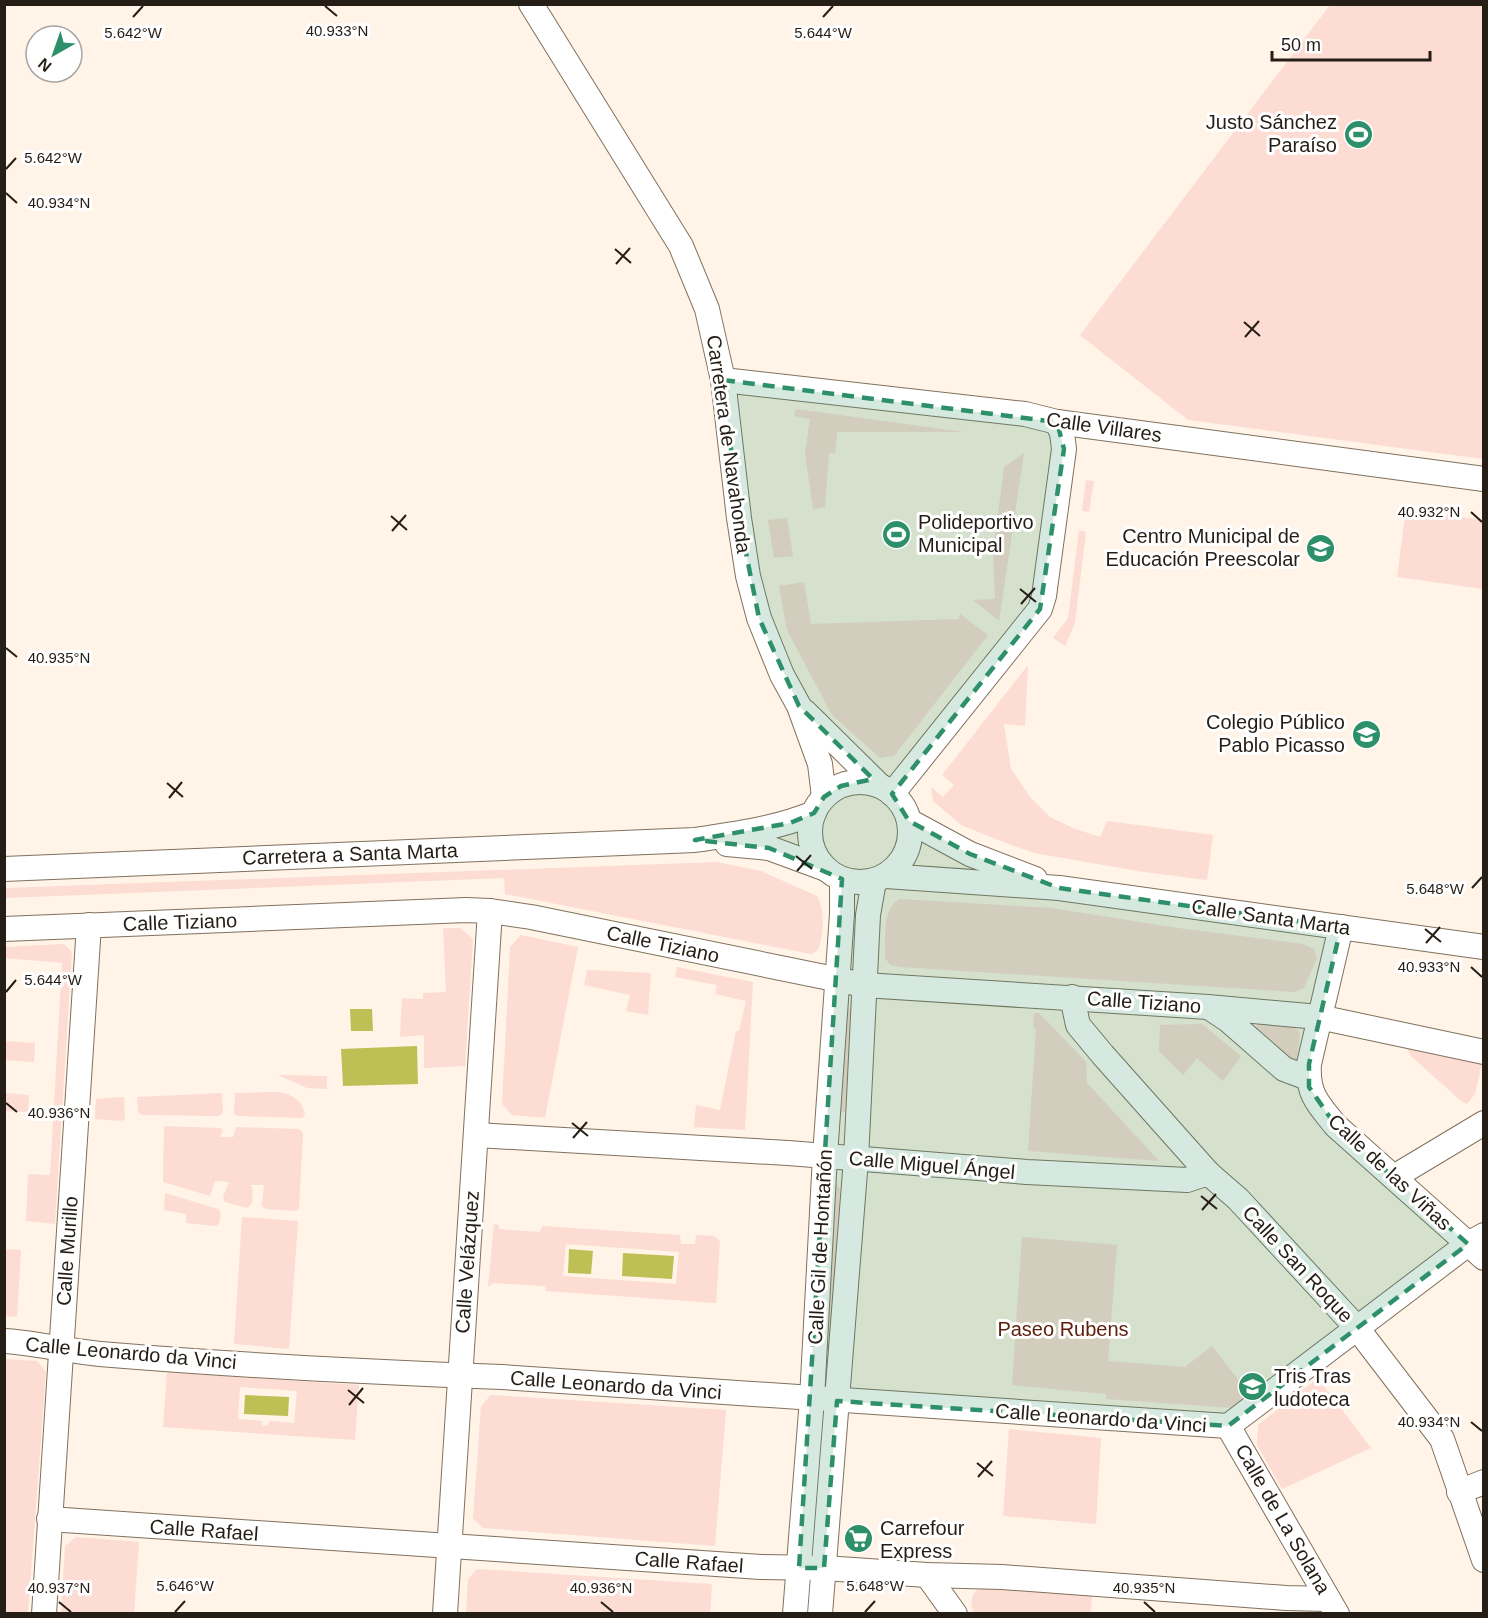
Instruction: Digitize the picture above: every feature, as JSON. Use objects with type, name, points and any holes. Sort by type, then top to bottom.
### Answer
[{"type":"street","name":"Carretera de Navahonda","points":[[531,4],[681,246],[707,309],[723,380],[748,576],[763,627],[782,675],[799,706],[820,765],[819,805]]},
{"type":"street","name":"Calle Villares","points":[[723,380],[1025,414],[1057,422],[1484,479]]},
{"type":"street","points":[[886,790],[1040,609],[1044,596],[1064,449],[1062,433],[1057,422]]},
{"type":"street","name":"Carretera de Navahonda","points":[[799,706],[841,750],[886,790]]},
{"type":"street","points":[[860,782],[886,790],[903,806],[909,821],[910,842],[901,861],[880,878],[858,883],[834,874],[814,852],[810,833],[819,805],[841,786],[860,782]]},
{"type":"street","name":"Carretera a Santa Marta","points":[[4,869],[694,840],[767,829],[790,823],[819,805]]},
{"type":"street","name":"Calle Santa Marta","points":[[909,821],[970,854],[1059,888]]},
{"type":"street","name":"Carretera a Santa Marta","points":[[694,840],[769,848],[834,874]]},
{"type":"street","name":"Calle Gil de Hontañón","points":[[795,1614],[812,1398],[825,1156],[842,914],[834,874]]},
{"type":"street","name":"Calle Santa Marta","points":[[880,878],[1059,888],[1484,947]]},
{"type":"street","name":"Calle Gil de Hontañón","points":[[820,1614],[856,1159],[868,915],[880,878]]},
{"type":"street","name":"Calle Tiziano","points":[[4,929],[466,910],[490,911],[531,917],[864,985],[1072,997],[1319,1017],[1484,1052]]},
{"type":"street","name":"Calle Velázquez","points":[[445,1614],[490,911]]},
{"type":"street","name":"Calle Murillo","points":[[44,1614],[89,925]]},
{"type":"street","points":[[1208,1007],[1228,1020],[1284,1069],[1308,1078],[1319,1017],[1341,927]]},
{"type":"street","name":"Calle San Roque","points":[[1072,997],[1078,1025],[1208,1173],[1238,1199],[1357,1328],[1442,1439],[1484,1560]]},
{"type":"street","name":"Calle de las Viñas","points":[[1308,1078],[1315,1100],[1336,1126],[1478,1246]]},
{"type":"street","points":[[1394,1177],[1484,1123]]},
{"type":"street","name":"Calle Miguel Ángel","points":[[476,1135],[825,1156],[1027,1172],[1187,1180],[1208,1173]]},
{"type":"street","points":[[1228,1426],[1357,1328],[1478,1246]]},
{"type":"street","name":"Calle Leonardo da Vinci","points":[[4,1341],[28,1342],[98,1353],[325,1369],[459,1375],[1228,1426]]},
{"type":"street","name":"Calle de La Solana","points":[[1228,1426],[1333,1606]]},
{"type":"street","points":[[1459,1492],[1484,1482]]},
{"type":"street","name":"Calle Rafael","points":[[49,1519],[761,1567],[1002,1577],[1286,1598],[1333,1606]]},
{"type":"street","points":[[927,1575],[955,1614]]},
{"type":"highlighted area","points":[[723,380],[1057,422],[1064,449],[1040,609],[892,794],[909,821],[970,854],[1059,888],[1341,927],[1309,1064],[1309,1087],[1336,1126],[1468,1244],[1228,1426],[837,1401],[824,1568],[799,1568],[842,879],[769,848],[695,840],[790,823],[814,813],[824,797],[841,786],[873,779],[799,706],[759,618],[739,518]]},
{"type":"green space","name":"Justo Sánchez Paraíso","points":[[1330,5],[1483,5],[1483,459],[1188,420],[1080,335]]},
{"type":"green space","points":[[796,409],[964,432],[837,432],[835,453],[829,453],[825,507],[813,509],[805,454],[810,419],[794,416]]},
{"type":"green space","points":[[1024,453],[999,621],[973,600],[995,599],[993,553],[1004,467]]},
{"type":"green space","points":[[1086,480],[1094,481],[1089,512],[1082,511]]},
{"type":"green space","points":[[1406,509],[1483,520],[1483,589],[1397,577]]},
{"type":"green space","points":[[787,518],[793,556],[774,558],[768,520]]},
{"type":"green space","points":[[1079,530],[1086,532],[1075,623],[1065,646],[1053,638],[1068,618]]},
{"type":"green space","points":[[804,582],[811,624],[959,619],[960,614],[988,635],[894,756],[880,758],[832,715],[787,630],[779,586]]},
{"type":"green space","points":[[1028,665],[1025,726],[1004,724],[1011,769],[1031,798],[1050,817],[1100,837],[1107,821],[1213,835],[1207,880],[1144,872],[1034,853],[961,825],[933,801],[931,787],[943,797],[954,785],[942,775]]},
{"type":"green space","points":[[717,862],[761,871],[817,896],[820,901],[823,923],[818,950],[811,954],[505,894],[504,878],[5,898],[5,888]]},
{"type":"green space","points":[[900,899],[1051,908],[1178,928],[1303,944],[1314,949],[1317,958],[1304,988],[1295,992],[900,967],[890,965],[885,958],[885,934],[890,910]]},
{"type":"green space","points":[[443,928],[460,928],[473,939],[465,1066],[424,1068],[424,1035],[400,1037],[402,998],[423,999],[423,993],[446,992]]},
{"type":"green space","points":[[521,935],[578,947],[545,1118],[512,1115],[502,1104],[510,947]]},
{"type":"green space","points":[[64,944],[72,952],[55,1224],[26,1221],[28,1174],[50,1175],[62,963],[5,958],[4,947]]},
{"type":"green space","points":[[677,967],[753,982],[745,1130],[694,1127],[696,1105],[720,1110],[736,1031],[739,1031],[746,1001],[715,994],[717,985],[675,977]]},
{"type":"green space","points":[[587,970],[651,973],[648,1015],[626,1011],[630,995],[584,985]]},
{"type":"green space","points":[[847,1008],[852,1011],[845,1112],[837,1111]]},
{"type":"green space","points":[[1034,1013],[1039,1013],[1086,1062],[1087,1083],[1159,1161],[1028,1151],[1036,1029],[1033,1028]]},
{"type":"green space","points":[[1259,1023],[1293,1026],[1300,1033],[1297,1061],[1290,1063],[1254,1028]]},
{"type":"green space","points":[[1202,1024],[1241,1056],[1223,1081],[1197,1058],[1183,1075],[1159,1051],[1160,1025]]},
{"type":"green space","points":[[5,1041],[35,1043],[34,1062],[5,1060]]},
{"type":"green space","points":[[1407,1047],[1482,1064],[1475,1094],[1467,1104],[1411,1056]]},
{"type":"green space","points":[[278,1075],[327,1076],[327,1089],[307,1088]]},
{"type":"green space","points":[[278,1092],[296,1099],[305,1115],[302,1118],[237,1116],[234,1114],[235,1093]]},
{"type":"green space","points":[[5,1093],[29,1095],[28,1112],[5,1111]]},
{"type":"green space","points":[[222,1093],[223,1112],[219,1116],[142,1115],[138,1112],[137,1097]]},
{"type":"green space","points":[[124,1097],[125,1119],[121,1121],[95,1119],[96,1099]]},
{"type":"green space","points":[[164,1126],[220,1128],[223,1130],[220,1137],[233,1137],[236,1127],[299,1129],[303,1133],[299,1209],[295,1211],[266,1209],[262,1206],[264,1185],[250,1185],[253,1189],[252,1203],[247,1208],[225,1202],[223,1197],[229,1182],[215,1181],[210,1196],[163,1182]]},
{"type":"green space","points":[[836,1183],[840,1189],[830,1353],[822,1352],[833,1184]]},
{"type":"green space","points":[[165,1193],[218,1209],[221,1214],[219,1224],[215,1226],[186,1223],[186,1214],[164,1210]]},
{"type":"green space","points":[[242,1217],[298,1221],[289,1349],[234,1344]]},
{"type":"green space","points":[[494,1224],[499,1225],[499,1229],[540,1232],[542,1226],[680,1235],[681,1244],[695,1244],[696,1235],[714,1236],[720,1241],[716,1303],[546,1291],[545,1286],[493,1283],[488,1287]],"holes":[[[566,1244],[679,1252],[676,1284],[563,1276]]]},
{"type":"green space","name":"Paseo Rubens","points":[[1022,1237],[1117,1245],[1108,1361],[1185,1367],[1212,1346],[1250,1395],[1233,1408],[1106,1399],[1106,1394],[1012,1385]]},
{"type":"green space","points":[[4,1249],[21,1250],[17,1317],[5,1316]]},
{"type":"green space","points":[[5,1359],[37,1361],[46,1372],[28,1613],[5,1613]]},
{"type":"green space","points":[[167,1372],[359,1385],[355,1440],[163,1427]],"holes":[[[240,1387],[297,1391],[294,1423],[269,1421],[268,1426],[262,1425],[262,1421],[238,1419]]]},
{"type":"green space","points":[[1318,1378],[1371,1448],[1282,1489],[1257,1445],[1258,1425]]},
{"type":"green space","points":[[491,1395],[726,1410],[715,1546],[483,1528],[473,1518],[481,1406]]},
{"type":"green space","points":[[1009,1429],[1101,1438],[1096,1524],[1003,1516]]},
{"type":"green space","points":[[76,1537],[139,1542],[134,1613],[61,1613],[65,1546]]},
{"type":"green space","points":[[477,1569],[712,1584],[710,1613],[466,1613],[468,1579]]},
{"type":"green space","points":[[981,1587],[1092,1592],[1091,1613],[974,1613],[972,1598]]},
{"type":"shaded area","points":[[350,1009],[372,1009],[373,1031],[351,1031]]},
{"type":"shaded area","points":[[417,1046],[418,1084],[343,1086],[341,1049]]},
{"type":"shaded area","points":[[569,1249],[593,1251],[591,1274],[568,1273]]},
{"type":"shaded area","points":[[623,1253],[674,1256],[672,1279],[622,1276]]},
{"type":"shaded area","points":[[245,1395],[289,1397],[288,1416],[244,1414]]},
{"type":"place","name":"Justo Sánchez Paraíso","points":[[1358,134]]},
{"type":"place","name":"Polideportivo Municipal","points":[[897,534]]},
{"type":"place","name":"Centro Municipal de Educación Preescolar","points":[[1321,548]]},
{"type":"place","name":"Colegio Público Pablo Picasso","points":[[1366,734]]},
{"type":"place","name":"Tris Tras ludoteca","points":[[1253,1387]]},
{"type":"place","name":"Carrefour Express","points":[[859,1539]]}]
